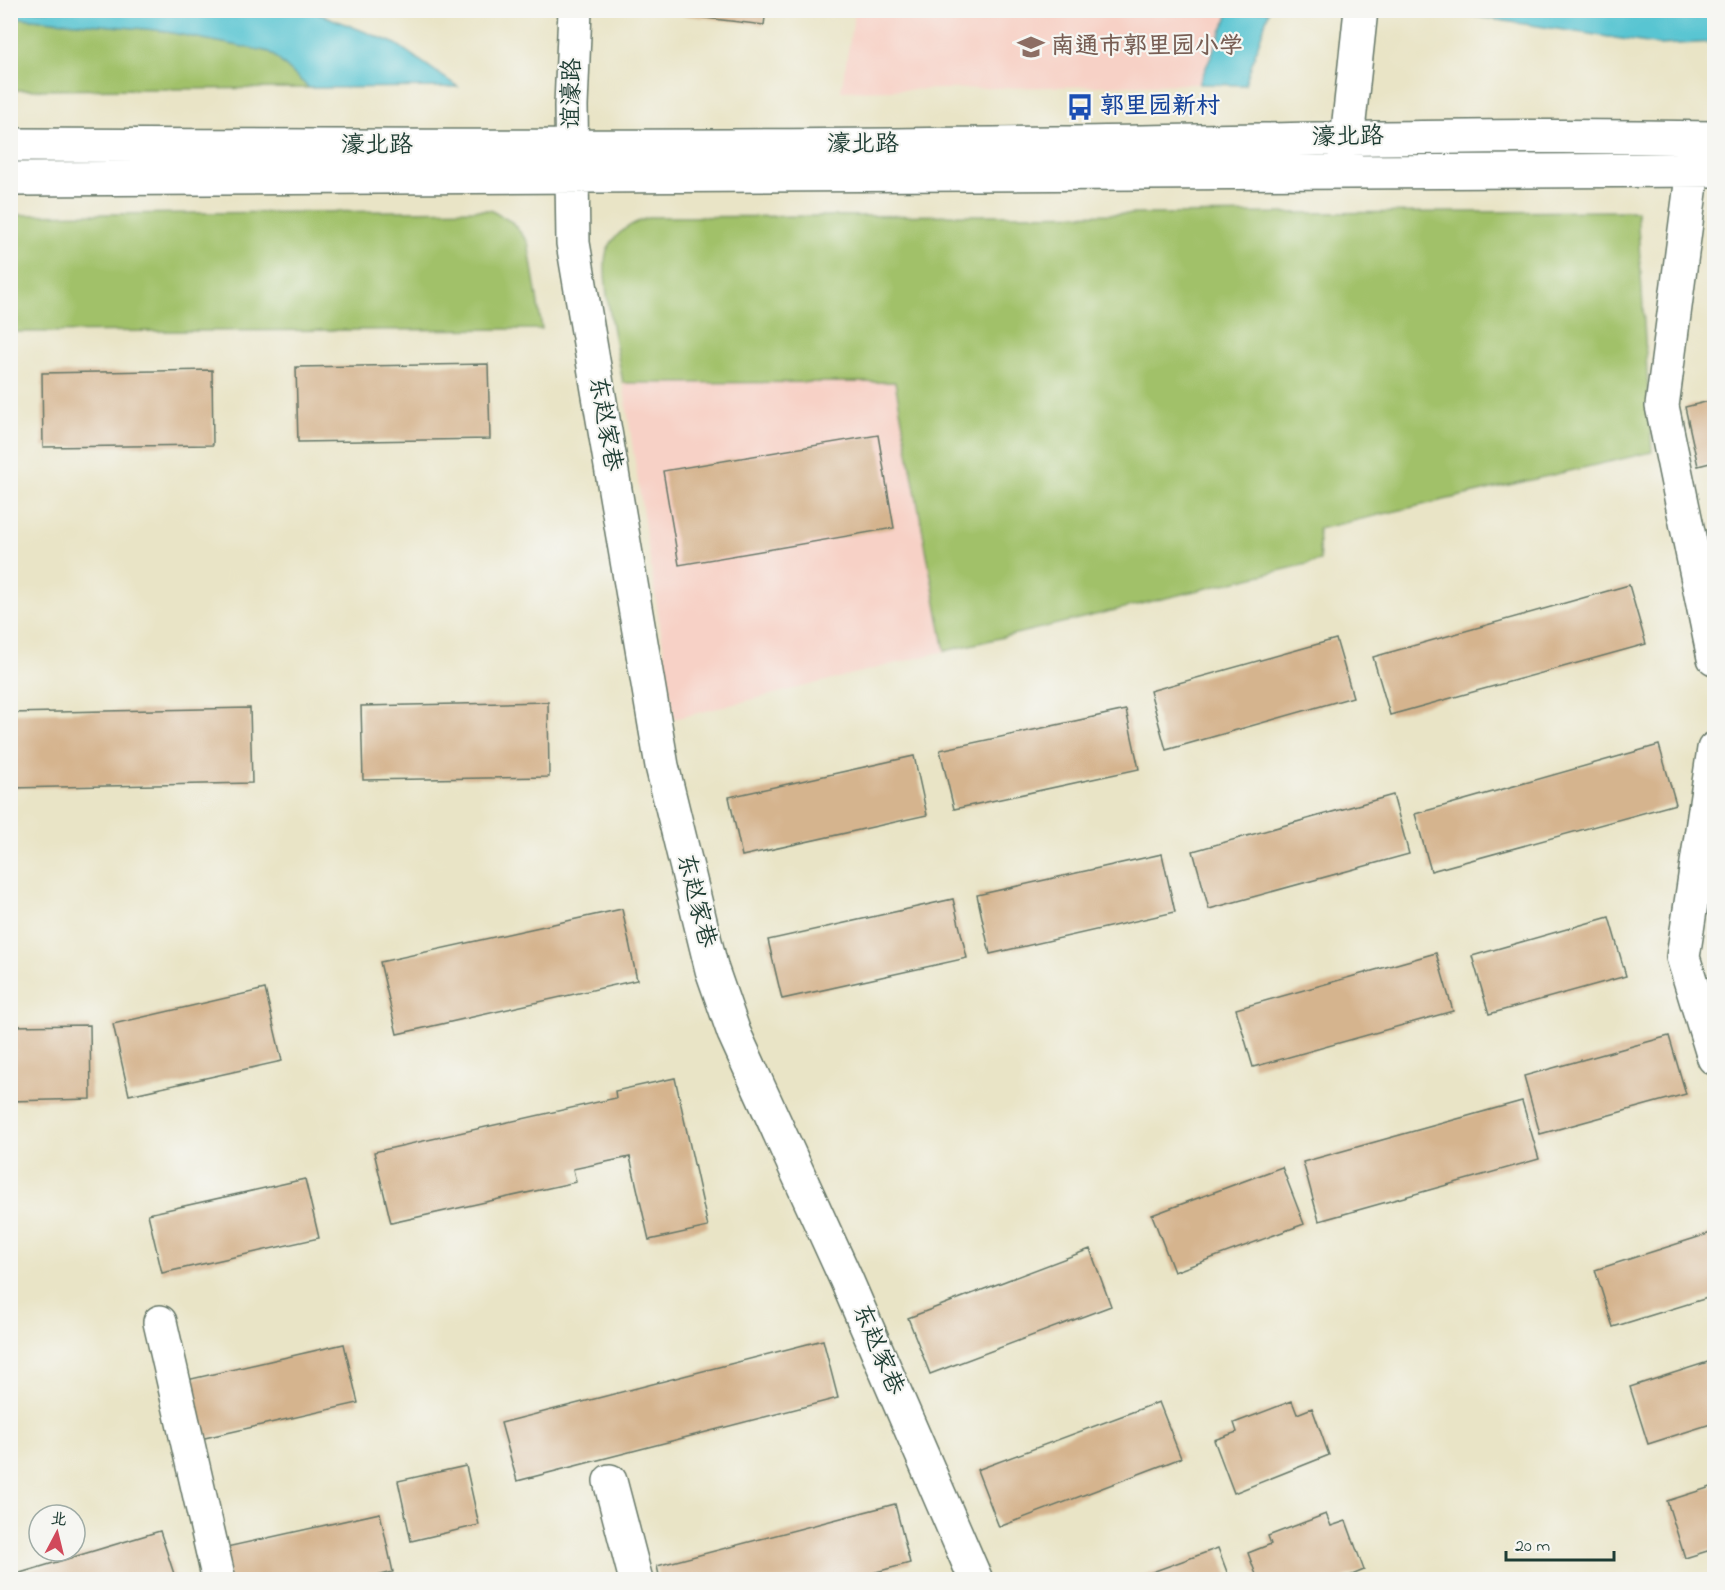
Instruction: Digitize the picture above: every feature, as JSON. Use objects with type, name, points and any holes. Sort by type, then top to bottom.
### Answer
[{"type":"street","name":"谊濠路","points":[[573,162],[575,10]]},
{"type":"street","points":[[1344,172],[1361,10]]},
{"type":"street","name":"濠北路","points":[[10,179],[573,162],[1055,144],[1347,138],[1714,138]]},
{"type":"street","name":"濠北路","points":[[10,145],[573,162],[1344,172],[1704,169]]},
{"type":"street","name":"东赵家巷","points":[[573,162],[573,243],[662,766],[712,970],[734,1033],[846,1278],[976,1580]]},
{"type":"street","points":[[1704,169],[1662,406],[1714,658]]},
{"type":"street","points":[[1714,749],[1683,957],[1714,1058]]},
{"type":"street","points":[[160,1322],[219,1580]]},
{"type":"street","points":[[610,1481],[636,1580]]},
{"type":"shaded area","name":"南通市郭里园小学","points":[[855,11],[1230,11],[1199,84],[841,91]]},
{"type":"shaded area","points":[[895,382],[945,651],[674,719],[623,383]]},
{"type":"green space","points":[[10,17],[157,30],[270,52],[309,88],[11,90]]},
{"type":"green space","points":[[490,210],[512,222],[528,242],[542,329],[11,332],[11,215]]},
{"type":"green space","points":[[1637,211],[1652,452],[1318,529],[1320,561],[945,651],[895,382],[623,383],[605,274],[608,248],[616,236],[626,228],[651,217]]},
{"type":"water","points":[[11,10],[315,12],[396,44],[458,87],[309,88],[270,52],[157,30],[10,17]]},
{"type":"water","points":[[1230,11],[1269,11],[1245,85],[1199,84]]},
{"type":"water","points":[[1440,11],[1714,12],[1714,42],[1660,45]]},
{"type":"building","points":[[682,10],[766,10],[764,25],[681,15]]},
{"type":"building","points":[[488,364],[490,439],[298,442],[296,367]]},
{"type":"building","points":[[212,370],[213,445],[43,447],[42,373]]},
{"type":"building","points":[[1714,400],[1714,462],[1698,466],[1685,407]]},
{"type":"building","points":[[878,435],[894,528],[679,565],[663,471]]},
{"type":"building","points":[[1629,585],[1646,644],[1390,715],[1373,657]]},
{"type":"building","points":[[1336,639],[1353,697],[1166,750],[1150,691]]},
{"type":"building","points":[[548,702],[549,777],[363,780],[361,706]]},
{"type":"building","points":[[250,708],[252,783],[10,788],[10,713]]},
{"type":"building","points":[[1126,710],[1139,769],[954,809],[940,750]]},
{"type":"building","points":[[1659,745],[1676,804],[1431,871],[1415,814]]},
{"type":"building","points":[[914,756],[927,815],[742,856],[729,797]]},
{"type":"building","points":[[1393,795],[1409,854],[1209,909],[1193,851]]},
{"type":"building","points":[[1162,854],[1175,912],[990,954],[977,895]]},
{"type":"building","points":[[953,899],[967,958],[782,999],[768,940]]},
{"type":"building","points":[[622,909],[637,980],[397,1034],[380,962]]},
{"type":"building","points":[[1609,917],[1626,976],[1489,1014],[1472,956]]},
{"type":"building","points":[[1436,953],[1453,1011],[1253,1067],[1236,1009]]},
{"type":"building","points":[[265,989],[282,1061],[129,1095],[113,1024]]},
{"type":"building","points":[[90,1025],[91,1099],[10,1101],[10,1026]]},
{"type":"building","points":[[1669,1036],[1686,1094],[1540,1134],[1524,1076]]},
{"type":"building","points":[[675,1078],[708,1227],[649,1240],[630,1157],[573,1169],[576,1182],[391,1223],[374,1152],[616,1098],[615,1091]]},
{"type":"building","points":[[1522,1101],[1539,1159],[1319,1221],[1303,1162]]},
{"type":"building","points":[[1282,1167],[1304,1224],[1174,1272],[1152,1215]]},
{"type":"building","points":[[305,1179],[319,1238],[162,1273],[148,1214]]},
{"type":"building","points":[[1714,1232],[1714,1296],[1613,1327],[1595,1270]]},
{"type":"building","points":[[1090,1249],[1111,1306],[930,1374],[908,1318]]},
{"type":"building","points":[[823,1340],[838,1398],[517,1481],[501,1423]]},
{"type":"building","points":[[344,1344],[358,1403],[200,1439],[187,1380]]},
{"type":"building","points":[[1714,1360],[1714,1423],[1648,1444],[1630,1387]]},
{"type":"building","points":[[1292,1401],[1297,1414],[1312,1408],[1329,1455],[1234,1493],[1214,1440],[1237,1432],[1234,1423]]},
{"type":"building","points":[[1159,1402],[1181,1458],[999,1527],[977,1470]]},
{"type":"building","points":[[466,1466],[479,1525],[411,1541],[398,1481]]},
{"type":"building","points":[[1714,1486],[1714,1549],[1685,1558],[1667,1501]]},
{"type":"building","points":[[895,1504],[910,1563],[846,1580],[660,1580],[657,1566]]},
{"type":"building","points":[[380,1513],[393,1572],[361,1580],[229,1580],[222,1548]]},
{"type":"building","points":[[1326,1514],[1331,1526],[1346,1521],[1364,1570],[1340,1580],[1258,1580],[1248,1553],[1271,1544],[1268,1536]]},
{"type":"building","points":[[160,1531],[176,1580],[22,1580],[20,1573],[53,1563],[87,1563],[87,1553]]},
{"type":"building","points":[[1218,1548],[1230,1580],[1133,1580],[1133,1579]]},
{"type":"place","name":"南通市郭里园小学","points":[[1031,47]]},
{"type":"place","name":"郭里园新村","points":[[1080,107]]}]
